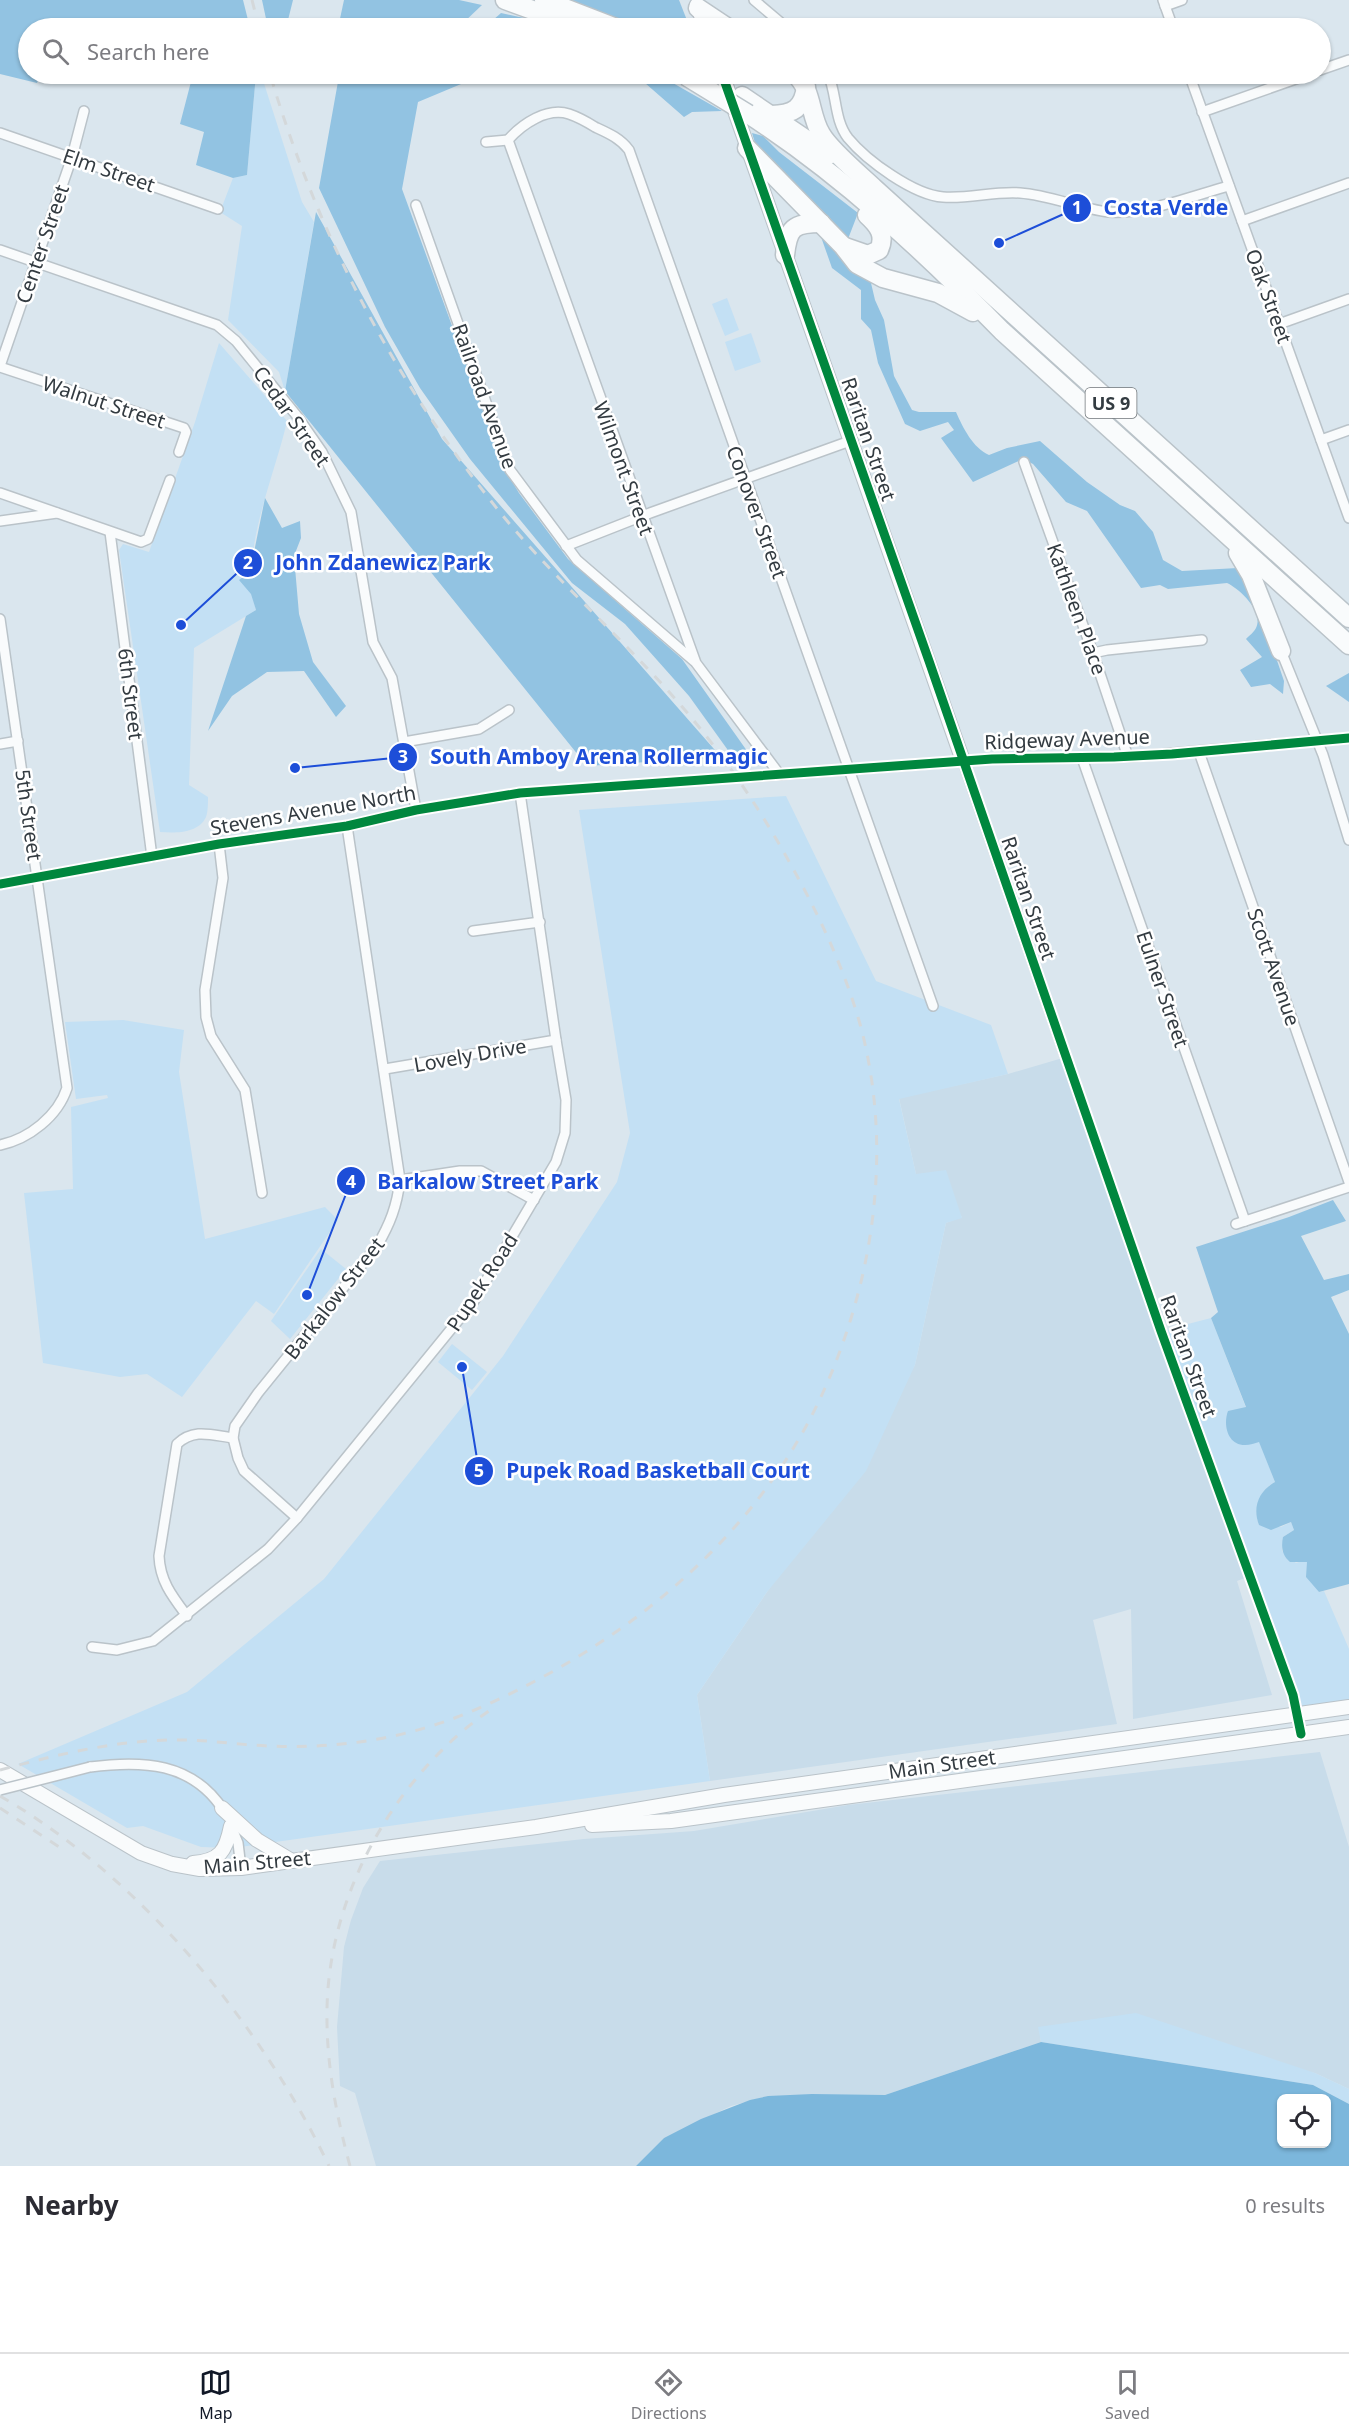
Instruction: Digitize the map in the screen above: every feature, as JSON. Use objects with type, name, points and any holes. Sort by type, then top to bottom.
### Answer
[{"type":"highway","points":[[505,0],[545,5],[585,18]]},
{"type":"highway","points":[[697,4],[715,18]]},
{"type":"highway","points":[[545,5],[566,18]]},
{"type":"highway","name":"US 9","points":[[698,84],[747,114],[834,176],[938,268],[1002,331],[1349,645]]},
{"type":"highway","name":"US 9","points":[[721,84],[772,115],[874,188],[1349,618]]},
{"type":"highway","points":[[772,115],[797,110],[803,102],[801,84]]},
{"type":"highway","points":[[802,84],[821,135],[874,188]]},
{"type":"highway","points":[[747,148],[843,246],[857,264],[883,278],[922,287],[948,297],[1002,331]]},
{"type":"highway","points":[[834,176],[876,224],[882,237],[879,250],[872,254],[864,254],[843,246]]},
{"type":"highway","points":[[785,255],[787,239],[792,229],[802,224],[821,223]]},
{"type":"highway","points":[[1224,532],[1251,575],[1281,651]]},
{"type":"main road","name":"Raritan Street","points":[[725,84],[963,761]]},
{"type":"main road","name":"Main Street","points":[[0,1770],[127,1846],[176,1865],[200,1869],[241,1868],[536,1827],[724,1795],[1349,1707]]},
{"type":"main road","name":"Main Street","points":[[536,1827],[671,1821],[1349,1727]]},
{"type":"main road","points":[[222,1808],[256,1840],[292,1861]]},
{"type":"main road","points":[[176,1865],[203,1862],[217,1857],[225,1850],[231,1826]]},
{"type":"street","points":[[754,0],[775,18]]},
{"type":"street","points":[[1169,18],[1164,3],[1182,0]]},
{"type":"street","points":[[1331,66],[1349,60]]},
{"type":"street","points":[[830,84],[839,120],[851,141],[896,177],[937,197],[1023,193],[1112,212],[1152,207],[1229,186]]},
{"type":"street","name":"Oak Street","points":[[1192,84],[1349,518]]},
{"type":"street","points":[[1202,112],[1282,84]]},
{"type":"street","name":"Center Street","points":[[0,366],[72,157],[84,111]]},
{"type":"street","name":"Conover Street","points":[[508,140],[518,129],[539,117],[557,111],[571,114],[622,140],[629,150],[933,1006]]},
{"type":"street","name":"Elm Street","points":[[0,133],[218,209]]},
{"type":"street","points":[[486,142],[508,140]]},
{"type":"street","name":"Wilmont Street","points":[[508,140],[641,516],[696,663],[780,775]]},
{"type":"street","points":[[1242,221],[1349,183]]},
{"type":"street","name":"Railroad Avenue","points":[[416,205],[510,470],[577,560],[696,663]]},
{"type":"street","name":"Cedar Street","points":[[0,250],[217,325],[236,341],[278,391],[322,452],[351,512],[373,642],[392,678],[416,810]]},
{"type":"street","points":[[1279,324],[1349,299]]},
{"type":"street","name":"Walnut Street","points":[[0,366],[184,428],[186,432],[179,452]]},
{"type":"street","points":[[1321,440],[1349,430]]},
{"type":"street","points":[[566,546],[641,516],[850,441]]},
{"type":"street","name":"Kathleen Place","points":[[1023,462],[1093,653],[1128,757]]},
{"type":"street","points":[[0,493],[141,542],[148,539],[170,480]]},
{"type":"street","points":[[0,521],[60,513]]},
{"type":"street","name":"6th Street","points":[[110,532],[152,857]]},
{"type":"street","name":"5th Street","points":[[0,619],[67,1088],[63,1100],[53,1115],[31,1131],[0,1146]]},
{"type":"street","points":[[1093,653],[1202,640]]},
{"type":"street","points":[[1281,651],[1317,741],[1349,840]]},
{"type":"street","points":[[404,742],[479,729],[509,710]]},
{"type":"street","name":"Ridgeway Avenue","points":[[749,777],[1014,758],[1128,757],[1349,738]]},
{"type":"street","points":[[0,744],[18,741]]},
{"type":"street","name":"Scott Avenue","points":[[1199,752],[1349,1182]]},
{"type":"street","name":"Eulner Street","points":[[1082,758],[1240,1223],[1349,1187]]},
{"type":"street","name":"Raritan Street","points":[[963,761],[1161,1331],[1293,1695],[1301,1734]]},
{"type":"street","name":"Stevens Avenue North","points":[[0,884],[219,844],[347,826],[416,810],[520,793],[634,785]]},
{"type":"street","name":"Pupek Road","points":[[92,1647],[117,1650],[153,1641],[268,1549],[297,1518],[474,1301],[556,1162],[565,1133],[566,1100],[520,793]]},
{"type":"street","name":"Barkalow Street","points":[[233,1438],[235,1426],[244,1411],[377,1246],[391,1221],[398,1202],[400,1180],[385,1069],[347,826]]},
{"type":"street","points":[[219,844],[223,878],[205,990],[206,1017],[211,1036],[245,1090],[262,1193]]},
{"type":"street","points":[[473,932],[540,922]]},
{"type":"street","name":"Lovely Drive","points":[[385,1069],[556,1040]]},
{"type":"street","points":[[400,1180],[460,1171],[481,1171],[534,1200]]},
{"type":"street","points":[[187,1616],[171,1595],[160,1572],[159,1556],[177,1444],[186,1435],[195,1433],[233,1438],[244,1471],[297,1518]]},
{"type":"street","points":[[0,1790],[90,1767],[129,1763],[166,1767],[186,1776],[203,1788],[222,1808],[238,1843],[241,1868]]},
{"type":"shaded area","points":[[0,0],[243,0],[248,18],[18,18],[18,78],[0,74]]},
{"type":"shaded area","points":[[262,0],[293,0],[288,18],[266,18]]},
{"type":"shaded area","points":[[344,0],[459,0],[482,5],[468,18],[340,18]]},
{"type":"shaded area","points":[[569,0],[679,0],[686,18],[610,18]]},
{"type":"shaded area","points":[[501,13],[524,18],[495,18]]},
{"type":"shaded area","points":[[190,84],[255,84],[247,175],[233,178],[196,165],[204,132],[180,124]]},
{"type":"shaded area","points":[[255,84],[264,84],[302,202],[314,222],[285,391],[279,372],[228,320],[242,226],[220,212],[233,178],[247,175]]},
{"type":"shaded area","points":[[338,84],[461,84],[418,102],[402,189],[504,468],[519,493],[568,559],[682,659],[757,765],[735,760],[689,696],[625,624],[572,583],[470,459],[420,388],[385,327],[319,188]]},
{"type":"shaded area","points":[[646,84],[675,84],[722,111],[692,112],[684,117]]},
{"type":"shaded area","points":[[752,133],[763,136],[779,152],[858,213],[848,239],[758,153]]},
{"type":"shaded area","points":[[316,212],[442,439],[721,757],[587,766],[285,391]]},
{"type":"shaded area","points":[[820,234],[871,283],[875,300],[884,320],[894,376],[912,410],[956,412],[973,443],[989,455],[1007,448],[1040,441],[1087,482],[1120,505],[1135,511],[1153,532],[1163,560],[1182,571],[1238,568],[1255,596],[1284,681],[1283,694],[1270,684],[1251,687],[1240,670],[1262,657],[1246,639],[1256,628],[1257,615],[1244,596],[1232,586],[1227,583],[1168,589],[1160,585],[1141,588],[1087,511],[1066,502],[1033,464],[1023,459],[973,482],[941,438],[954,430],[948,422],[920,431],[905,424],[878,363],[871,330],[861,319],[861,290],[832,268]]},
{"type":"shaded area","points":[[727,298],[739,330],[725,336],[712,304]]},
{"type":"shaded area","points":[[751,333],[761,362],[735,371],[725,342]]},
{"type":"shaded area","points":[[219,343],[287,421],[255,541],[252,589],[256,610],[194,648],[189,785],[208,797],[207,815],[198,827],[179,832],[160,832],[119,550],[123,544],[149,552],[195,422]]},
{"type":"shaded area","points":[[265,498],[282,528],[300,521],[301,538],[294,556],[299,614],[313,662],[346,706],[336,717],[304,671],[267,672],[232,696],[208,731],[246,616],[256,610],[251,594],[239,580],[250,572]]},
{"type":"shaded area","points":[[1349,673],[1349,702],[1326,686]]},
{"type":"shaded area","points":[[786,796],[876,981],[991,1025],[1008,1074],[899,1099],[916,1174],[946,1170],[962,1218],[946,1223],[915,1365],[866,1471],[767,1592],[697,1695],[710,1781],[233,1848],[201,1847],[143,1826],[127,1828],[18,1764],[187,1692],[324,1579],[503,1356],[617,1182],[630,1133],[579,810]]},
{"type":"shaded area","points":[[123,1020],[184,1030],[179,1072],[205,1239],[325,1207],[338,1220],[274,1314],[256,1301],[182,1397],[147,1374],[120,1377],[43,1363],[24,1193],[73,1189],[71,1107],[108,1098],[107,1095],[76,1099],[65,1022]]},
{"type":"shaded area","points":[[1066,1057],[1250,1576],[1237,1581],[1272,1695],[1133,1719],[1131,1609],[1093,1620],[1117,1724],[710,1781],[697,1695],[915,1365],[946,1223],[962,1217],[916,1174],[899,1098],[1008,1074]]},
{"type":"shaded area","points":[[1333,1200],[1346,1221],[1301,1236],[1324,1280],[1349,1274],[1349,1290],[1331,1297],[1349,1334],[1349,1584],[1319,1592],[1306,1577],[1307,1562],[1290,1562],[1284,1554],[1283,1537],[1294,1530],[1291,1522],[1271,1530],[1259,1525],[1256,1512],[1258,1500],[1275,1482],[1259,1442],[1239,1444],[1230,1438],[1228,1433],[1226,1422],[1228,1411],[1246,1407],[1211,1318],[1218,1312],[1196,1247],[1289,1217]]},
{"type":"shaded area","points":[[321,1249],[346,1269],[290,1339],[271,1321]]},
{"type":"shaded area","points":[[1211,1318],[1246,1408],[1251,1444],[1259,1441],[1275,1482],[1269,1485],[1259,1500],[1257,1519],[1259,1525],[1281,1527],[1291,1522],[1294,1530],[1283,1537],[1282,1551],[1296,1563],[1307,1562],[1319,1592],[1324,1591],[1349,1649],[1349,1707],[1298,1715],[1161,1331]]},
{"type":"shaded area","points":[[452,1344],[487,1372],[472,1390],[438,1362]]},
{"type":"shaded area","points":[[1320,1752],[1349,1847],[1349,2089],[1315,2073],[1039,2027],[1041,2042],[885,2095],[768,2096],[731,2106],[664,2138],[636,2166],[376,2166],[355,2093],[340,2086],[337,2027],[344,1947],[363,1888],[380,1861],[584,1839],[694,1831],[848,1805]]},
{"type":"shaded area","points":[[1136,2013],[1315,2073],[1349,2089],[1349,2104],[1313,2085],[1041,2042],[1038,2027]]},
{"type":"shaded area","points":[[1041,2042],[1313,2085],[1330,2094],[1277,2094],[1277,2148],[1331,2148],[1331,2094],[1349,2104],[1349,2166],[636,2166],[664,2138],[701,2119],[750,2100],[768,2096],[885,2095]]},
{"type":"tunnel","points":[[634,785],[749,777]]},
{"type":"railway","points":[[252,0],[256,18]]},
{"type":"railway","points":[[0,1770],[84,1750],[149,1741],[196,1740],[295,1747],[345,1744],[394,1736],[465,1714],[521,1688],[576,1658],[628,1624],[676,1585],[721,1542],[761,1495],[796,1443],[825,1388],[842,1345],[867,1255],[874,1209],[877,1163],[870,1070],[860,1024],[846,983],[811,903],[766,822],[739,780],[709,740],[655,677],[535,553],[491,501],[420,402],[360,298],[334,244],[310,189],[273,84]]},
{"type":"railway","points":[[350,2166],[333,2088],[327,2029],[331,1965],[340,1921],[356,1878],[376,1838],[400,1799],[429,1764],[461,1733],[496,1706]]},
{"type":"railway","points":[[0,1796],[51,1829],[100,1867],[191,1957],[232,2007],[268,2059],[301,2112],[329,2166]]},
{"type":"railway","points":[[0,1808],[62,1849]]},
{"type":"cycle path","points":[[726,84],[929,661],[1161,1331],[1293,1695],[1301,1734]]},
{"type":"cycle path","points":[[0,884],[219,844],[347,826],[416,810],[520,793],[992,759],[1172,754],[1349,738]]},
{"type":"place","name":"Costa Verde","points":[[999,243]]},
{"type":"place","name":"John Zdanewicz Park","points":[[181,625]]},
{"type":"place","name":"South Amboy Arena Rollermagic","points":[[295,768]]},
{"type":"place","name":"Barkalow Street Park","points":[[307,1295]]},
{"type":"place","name":"Pupek Road Basketball Court","points":[[462,1367]]}]
